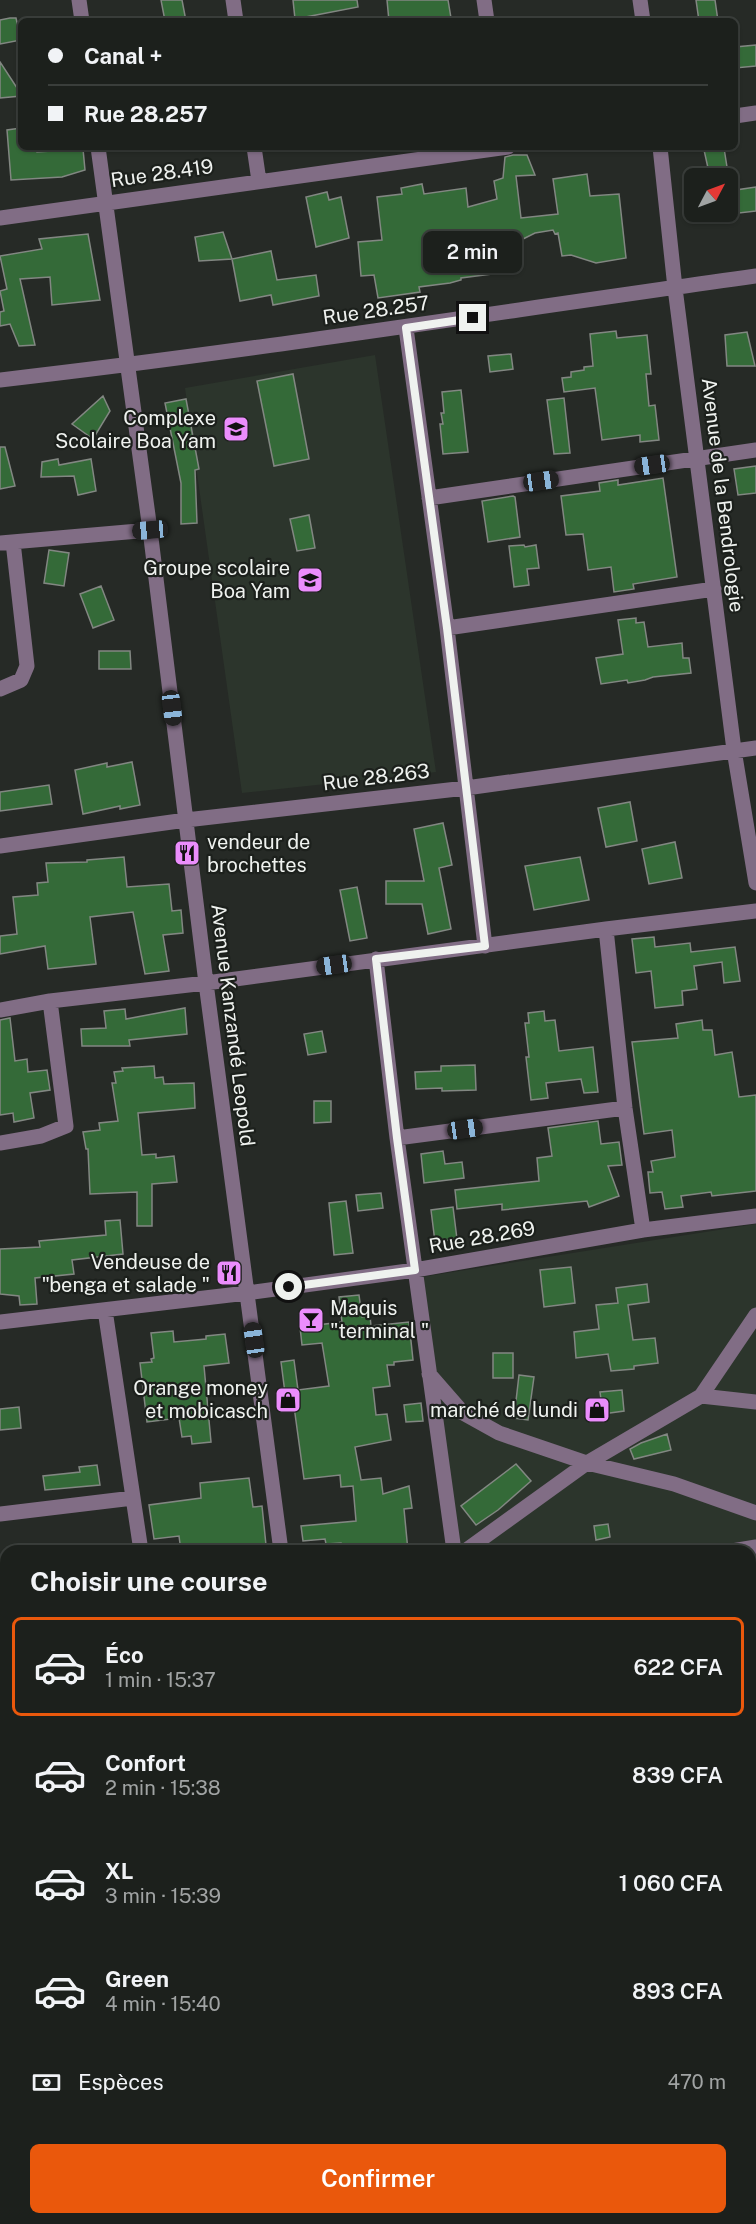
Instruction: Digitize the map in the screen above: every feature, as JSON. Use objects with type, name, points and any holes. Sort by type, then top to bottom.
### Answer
[{"type":"street","points":[[79,0],[82,18]]},
{"type":"street","points":[[233,0],[236,18]]},
{"type":"street","points":[[484,0],[487,18]]},
{"type":"street","points":[[640,0],[643,18]]},
{"type":"street","points":[[738,116],[756,113]]},
{"type":"street","name":"Avenue Kanzandé Leopold","points":[[98,150],[281,1545]]},
{"type":"street","points":[[254,150],[259,181]]},
{"type":"street","name":"Rue 28.419","points":[[0,218],[484,150]]},
{"type":"street","name":"Avenue de la Bendrologie","points":[[660,150],[675,288],[734,750],[756,883]]},
{"type":"street","name":"Rue 28.257","points":[[0,380],[406,328],[756,276]]},
{"type":"street","points":[[406,328],[447,628],[485,946]]},
{"type":"street","points":[[429,498],[756,450]]},
{"type":"street","points":[[0,688],[21,680],[27,666],[7,543],[150,530]]},
{"type":"street","points":[[447,628],[714,589]]},
{"type":"street","name":"Rue 28.263","points":[[0,846],[186,820],[466,788],[756,748]]},
{"type":"street","points":[[0,1010],[50,1001],[206,983],[606,928],[756,911]]},
{"type":"street","points":[[606,928],[625,1108],[643,1230]]},
{"type":"street","points":[[376,959],[397,1138],[452,1545]]},
{"type":"street","points":[[0,1143],[41,1136],[66,1126],[50,1001]]},
{"type":"street","points":[[397,1138],[625,1108]]},
{"type":"street","name":"Rue 28.269","points":[[0,1322],[247,1293],[415,1270],[643,1230],[756,1216]]},
{"type":"street","points":[[105,1310],[140,1545]]},
{"type":"street","points":[[473,1545],[587,1463],[701,1396],[756,1315]]},
{"type":"street","points":[[429,1374],[463,1413],[499,1433],[587,1463],[674,1484],[756,1513]]},
{"type":"street","points":[[701,1396],[756,1402]]},
{"type":"street","points":[[0,1515],[133,1498]]},
{"type":"shaded area","name":"Groupe scolaire Boa Yam","points":[[375,355],[436,772],[242,793],[185,388]]},
{"type":"shaded area","name":"marché de lundi","points":[[756,1224],[756,1544],[456,1545],[422,1277]]},
{"type":"building","points":[[161,0],[182,0],[185,18],[164,18]]},
{"type":"building","points":[[293,0],[357,0],[358,7],[295,18]]},
{"type":"building","points":[[387,0],[448,0],[451,18],[389,18]]},
{"type":"building","points":[[696,0],[715,0],[718,18],[699,18]]},
{"type":"building","points":[[16,18],[18,41],[0,44],[0,20]]},
{"type":"building","points":[[756,45],[756,66],[738,68],[738,47]]},
{"type":"building","points":[[0,62],[18,89],[18,96],[0,98]]},
{"type":"building","points":[[18,128],[18,150],[37,150],[37,152],[83,150],[85,170],[62,177],[11,180],[7,130]]},
{"type":"building","points":[[704,150],[724,150],[727,167],[708,168]]},
{"type":"building","points":[[527,155],[535,175],[516,176],[521,218],[558,214],[553,179],[587,174],[590,196],[619,194],[626,258],[596,263],[571,255],[562,256],[558,233],[555,234],[553,230],[535,233],[513,244],[515,271],[461,278],[461,280],[450,283],[419,287],[420,292],[378,298],[374,275],[361,276],[358,242],[382,240],[377,197],[402,194],[401,188],[422,184],[424,194],[466,188],[468,207],[497,199],[494,181],[503,178],[505,157]]},
{"type":"building","points":[[756,187],[756,211],[739,213],[738,190]]},
{"type":"building","points":[[327,192],[329,200],[341,197],[349,238],[316,247],[306,197]]},
{"type":"building","points":[[223,232],[232,259],[199,261],[195,237]]},
{"type":"building","points":[[88,234],[100,300],[52,305],[50,277],[20,279],[35,345],[19,346],[10,324],[0,326],[0,312],[4,311],[0,291],[7,289],[0,256],[42,249],[39,239]]},
{"type":"building","points":[[271,251],[277,280],[316,275],[319,296],[273,305],[271,295],[240,301],[232,259]]},
{"type":"building","points":[[616,331],[617,338],[647,335],[651,374],[646,374],[649,406],[655,405],[659,440],[640,442],[640,435],[602,440],[595,388],[564,392],[562,378],[571,377],[571,372],[593,366],[590,334]]},
{"type":"building","points":[[747,332],[755,366],[727,366],[725,335]]},
{"type":"building","points":[[511,354],[513,369],[490,372],[488,356]]},
{"type":"building","points":[[293,374],[309,459],[274,466],[257,381]]},
{"type":"building","points":[[461,390],[468,452],[443,454],[440,424],[443,424],[441,413],[444,413],[442,392]]},
{"type":"building","points":[[103,396],[110,411],[93,439],[72,424]]},
{"type":"building","points":[[564,398],[570,453],[554,454],[547,400]]},
{"type":"building","points":[[186,399],[199,469],[195,470],[197,523],[181,524],[181,483],[165,403]]},
{"type":"building","points":[[0,447],[5,447],[15,486],[0,489]]},
{"type":"building","points":[[58,459],[59,465],[91,459],[96,491],[78,495],[74,476],[41,477],[42,462]]},
{"type":"building","points":[[756,466],[756,493],[738,495],[734,469]]},
{"type":"building","points":[[663,478],[677,577],[633,584],[634,589],[614,592],[611,567],[588,570],[583,534],[566,535],[561,496],[600,491],[599,483],[618,480],[618,485]]},
{"type":"building","points":[[515,497],[520,537],[488,542],[482,501]]},
{"type":"building","points":[[309,515],[315,548],[297,551],[290,519]]},
{"type":"building","points":[[524,545],[525,547],[536,545],[539,568],[527,569],[529,585],[514,587],[509,546]]},
{"type":"building","points":[[49,550],[69,553],[64,586],[44,583]]},
{"type":"building","points":[[101,586],[114,620],[93,628],[80,594]]},
{"type":"building","points":[[636,618],[636,623],[644,622],[648,647],[682,643],[683,658],[689,658],[691,673],[653,677],[628,683],[627,680],[601,684],[596,658],[623,654],[618,620]]},
{"type":"building","points":[[99,651],[130,651],[131,669],[99,669]]},
{"type":"building","points":[[132,762],[140,805],[120,809],[120,806],[83,814],[75,770],[107,763],[107,767]]},
{"type":"building","points":[[49,785],[52,804],[0,811],[0,792]]},
{"type":"building","points":[[630,802],[637,841],[606,847],[598,808]]},
{"type":"building","points":[[443,823],[452,865],[439,868],[451,929],[428,934],[422,904],[386,904],[386,881],[424,881],[414,829]]},
{"type":"building","points":[[675,842],[682,878],[649,884],[642,849]]},
{"type":"building","points":[[124,857],[127,887],[169,884],[172,911],[181,910],[183,933],[163,935],[169,971],[145,974],[133,912],[90,917],[96,964],[48,969],[45,946],[0,954],[0,936],[17,934],[13,897],[38,895],[37,883],[48,882],[46,863],[87,862],[87,860]]},
{"type":"building","points":[[580,857],[589,900],[534,910],[525,866]]},
{"type":"building","points":[[357,887],[367,938],[350,941],[340,890]]},
{"type":"building","points":[[654,937],[655,947],[690,943],[691,952],[735,947],[740,981],[724,983],[722,962],[694,966],[697,989],[682,991],[683,1005],[655,1008],[651,971],[636,973],[632,939]]},
{"type":"building","points":[[185,1008],[187,1034],[129,1040],[130,1046],[82,1046],[81,1029],[106,1028],[104,1011],[125,1009],[126,1019]]},
{"type":"building","points":[[544,1011],[545,1021],[555,1020],[559,1051],[593,1047],[598,1092],[584,1093],[581,1079],[546,1083],[548,1098],[531,1100],[525,1023],[529,1023],[528,1013]]},
{"type":"building","points":[[10,1018],[15,1061],[27,1059],[28,1072],[47,1070],[50,1090],[30,1093],[34,1118],[14,1122],[13,1113],[0,1115],[0,1020]]},
{"type":"building","points":[[702,1020],[703,1030],[712,1030],[715,1055],[732,1052],[739,1097],[756,1095],[756,1191],[712,1196],[711,1192],[681,1196],[683,1207],[665,1209],[662,1192],[650,1193],[648,1172],[653,1172],[651,1161],[675,1157],[672,1130],[644,1134],[632,1042],[678,1038],[676,1024]]},
{"type":"building","points":[[322,1031],[326,1052],[308,1055],[304,1034]]},
{"type":"building","points":[[475,1065],[476,1090],[416,1089],[415,1072],[441,1071],[441,1066]]},
{"type":"building","points":[[154,1066],[155,1078],[163,1077],[164,1084],[194,1083],[195,1108],[138,1113],[142,1155],[156,1154],[156,1158],[174,1156],[177,1182],[152,1184],[152,1226],[137,1226],[137,1192],[90,1194],[88,1149],[86,1149],[83,1132],[100,1130],[99,1123],[118,1121],[112,1083],[116,1083],[114,1072],[123,1071],[122,1068]]},
{"type":"building","points":[[314,1101],[331,1101],[331,1122],[314,1123]]},
{"type":"building","points":[[598,1121],[601,1144],[619,1142],[622,1165],[608,1166],[619,1196],[589,1207],[587,1201],[502,1210],[502,1204],[457,1209],[455,1190],[539,1181],[537,1158],[552,1156],[548,1128]]},
{"type":"building","points":[[443,1151],[445,1164],[462,1162],[464,1178],[424,1183],[421,1154]]},
{"type":"building","points":[[381,1193],[383,1208],[358,1211],[356,1195]]},
{"type":"building","points":[[346,1201],[353,1253],[334,1255],[329,1203]]},
{"type":"building","points":[[453,1207],[457,1239],[435,1242],[431,1210]]},
{"type":"building","points":[[120,1220],[123,1254],[72,1260],[74,1274],[35,1278],[37,1304],[20,1305],[19,1296],[0,1294],[0,1249],[40,1247],[39,1241],[106,1235],[105,1221]]},
{"type":"building","points":[[571,1267],[575,1303],[544,1307],[540,1270]]},
{"type":"building","points":[[647,1284],[649,1302],[628,1305],[633,1340],[655,1338],[658,1363],[634,1366],[634,1369],[611,1371],[608,1354],[576,1358],[574,1332],[599,1329],[596,1305],[618,1303],[616,1288]]},
{"type":"building","points":[[359,1295],[362,1317],[370,1316],[371,1326],[409,1322],[413,1360],[387,1365],[390,1386],[373,1388],[376,1415],[387,1414],[391,1440],[355,1447],[361,1480],[381,1478],[383,1494],[409,1486],[412,1508],[404,1509],[407,1545],[326,1544],[325,1539],[303,1541],[301,1526],[356,1521],[353,1486],[341,1487],[340,1475],[304,1479],[292,1392],[285,1393],[281,1362],[294,1360],[298,1390],[329,1386],[322,1343],[302,1345],[300,1327],[342,1322],[339,1297]]},
{"type":"building","points":[[173,1331],[174,1342],[206,1339],[206,1336],[225,1334],[229,1363],[204,1366],[211,1442],[192,1444],[191,1436],[182,1437],[179,1418],[147,1422],[140,1363],[152,1362],[151,1359],[154,1358],[151,1333]]},
{"type":"building","points":[[493,1353],[513,1353],[513,1378],[493,1378]]},
{"type":"building","points":[[519,1375],[534,1377],[528,1420],[514,1418]]},
{"type":"building","points":[[622,1390],[624,1411],[603,1414],[600,1392]]},
{"type":"building","points":[[421,1403],[423,1421],[406,1422],[404,1405]]},
{"type":"building","points":[[19,1407],[21,1428],[0,1430],[0,1409]]},
{"type":"building","points":[[667,1434],[671,1450],[634,1459],[630,1449]]},
{"type":"building","points":[[516,1464],[531,1481],[498,1510],[476,1525],[461,1506]]},
{"type":"building","points":[[97,1465],[100,1485],[45,1490],[43,1476],[80,1472],[79,1467]]},
{"type":"building","points":[[249,1478],[253,1507],[262,1506],[266,1545],[180,1545],[179,1536],[154,1539],[149,1505],[201,1498],[200,1483]]},
{"type":"building","points":[[608,1524],[610,1537],[596,1540],[594,1526]]},
{"type":"place","name":"Complexe Scolaire Boa Yam","points":[[236,429]]},
{"type":"place","name":"Groupe scolaire Boa Yam","points":[[310,580]]},
{"type":"place","name":"vendeur de brochettes","points":[[187,853]]},
{"type":"place","name":"Vendeuse de \"benga et salade \"","points":[[229,1273]]},
{"type":"place","name":"Maquis \"terminal \"","points":[[311,1320]]},
{"type":"place","name":"Orange money et mobicasch","points":[[288,1400]]},
{"type":"place","name":"marché de lundi","points":[[597,1410]]},
{"type":"route","points":[[289,1287],[415,1270],[376,959],[485,946],[447,628],[406,328],[473,318]]}]
